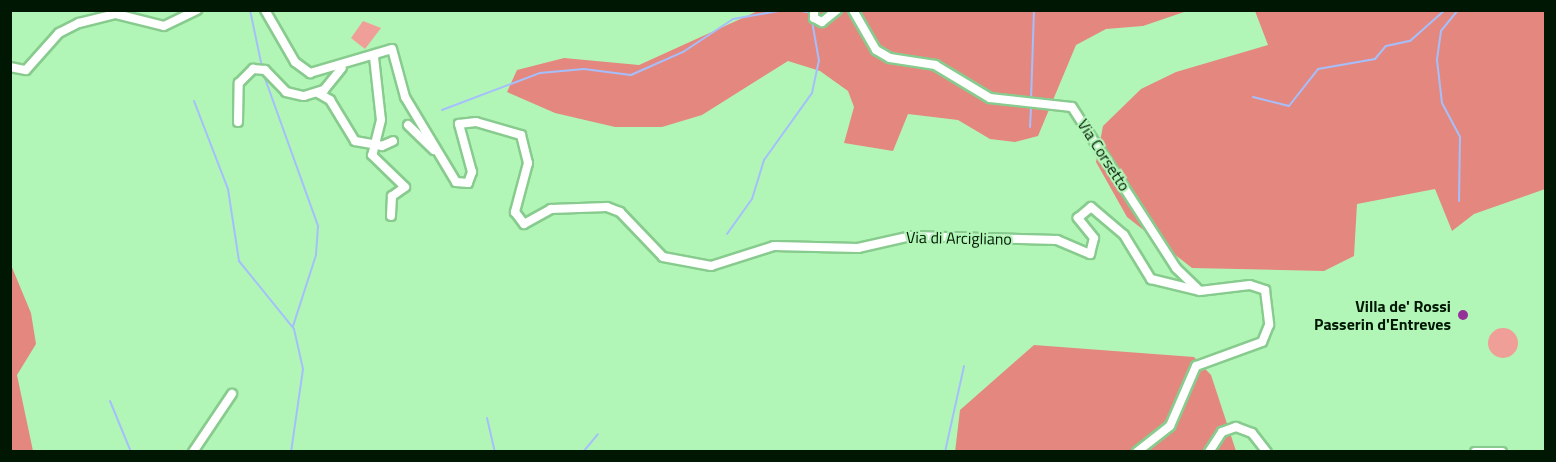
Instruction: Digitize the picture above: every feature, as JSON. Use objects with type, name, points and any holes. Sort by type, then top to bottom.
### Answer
[{"type":"street","points":[[10,67],[26,70],[59,33],[79,23],[116,14],[164,26],[197,10]]},
{"type":"street","points":[[265,10],[304,71],[314,74],[374,57],[381,116],[372,155],[405,187],[392,196],[391,216]]},
{"type":"street","points":[[814,12],[822,22],[837,10]]},
{"type":"street","name":"Via Corsetto","points":[[853,10],[876,50],[890,58],[935,65],[990,98],[1072,107],[1176,268],[1200,291]]},
{"type":"street","name":"Via di Arcigliano","points":[[374,57],[386,48],[394,51],[405,97],[448,177],[465,184],[472,172],[459,124],[471,121],[513,130],[528,151],[518,222],[530,223],[551,209],[607,207],[620,212],[663,256],[701,266],[784,244],[861,247],[911,236],[1057,240],[1090,254],[1094,238],[1078,218],[1091,207],[1124,235],[1151,279],[1200,291],[1259,286],[1269,306],[1265,336],[1250,350],[1196,366],[1170,426],[1137,452]]},
{"type":"street","points":[[318,93],[348,65]]},
{"type":"street","points":[[238,122],[239,83],[253,69],[265,70],[286,92],[318,93],[330,100],[356,141],[374,145],[393,141]]},
{"type":"street","points":[[408,125],[438,155]]},
{"type":"street","points":[[193,452],[232,394]]},
{"type":"street","points":[[1209,452],[1222,432],[1236,427],[1252,433],[1267,452]]},
{"type":"street","points":[[1475,452],[1502,452]]},
{"type":"shaded area","points":[[758,11],[1187,11],[1143,26],[1106,29],[1076,45],[1038,136],[1015,142],[990,139],[958,120],[908,114],[893,151],[844,143],[854,107],[848,91],[820,71],[788,61],[702,115],[662,127],[615,127],[555,113],[507,92],[517,70],[564,58],[639,65]]},
{"type":"shaded area","points":[[1255,11],[1545,11],[1545,189],[1474,214],[1452,231],[1435,189],[1357,204],[1354,256],[1324,271],[1192,268],[1127,217],[1096,162],[1103,126],[1141,89],[1176,72],[1268,45]]},
{"type":"shaded area","points":[[363,21],[381,28],[365,49],[351,38]]},
{"type":"shaded area","points":[[11,265],[31,313],[36,344],[17,375],[33,451],[11,451]]},
{"type":"shaded area","points":[[1503,328],[1514,332],[1518,343],[1514,354],[1503,358],[1492,354],[1488,343],[1492,332]]},
{"type":"shaded area","points":[[1034,345],[1194,357],[1211,375],[1236,451],[955,452],[960,410]]},
{"type":"waterway","points":[[250,10],[262,67]]},
{"type":"waterway","points":[[442,110],[540,73],[584,69],[631,75],[683,52],[733,19],[784,10]]},
{"type":"waterway","points":[[796,10],[811,13]]},
{"type":"waterway","points":[[817,12],[823,10]]},
{"type":"waterway","points":[[1031,100],[1034,10]]},
{"type":"waterway","points":[[1253,97],[1289,106],[1318,69],[1375,59],[1386,46],[1410,41],[1445,10]]},
{"type":"waterway","points":[[1458,10],[1441,31],[1437,60],[1442,103],[1460,137],[1459,201]]},
{"type":"waterway","points":[[727,234],[752,199],[764,160],[812,93],[819,61],[812,21]]},
{"type":"waterway","points":[[263,73],[318,226],[316,255],[293,326]]},
{"type":"waterway","points":[[194,101],[228,189],[239,261],[294,329],[303,369],[291,452]]},
{"type":"waterway","points":[[1030,127],[1031,106]]},
{"type":"waterway","points":[[945,452],[964,366]]},
{"type":"waterway","points":[[110,401],[131,452]]},
{"type":"waterway","points":[[487,418],[495,452]]},
{"type":"waterway","points":[[583,452],[598,434]]},
{"type":"place","name":"Villa de' Rossi Passerin d'Entreves","points":[[1463,315]]}]
